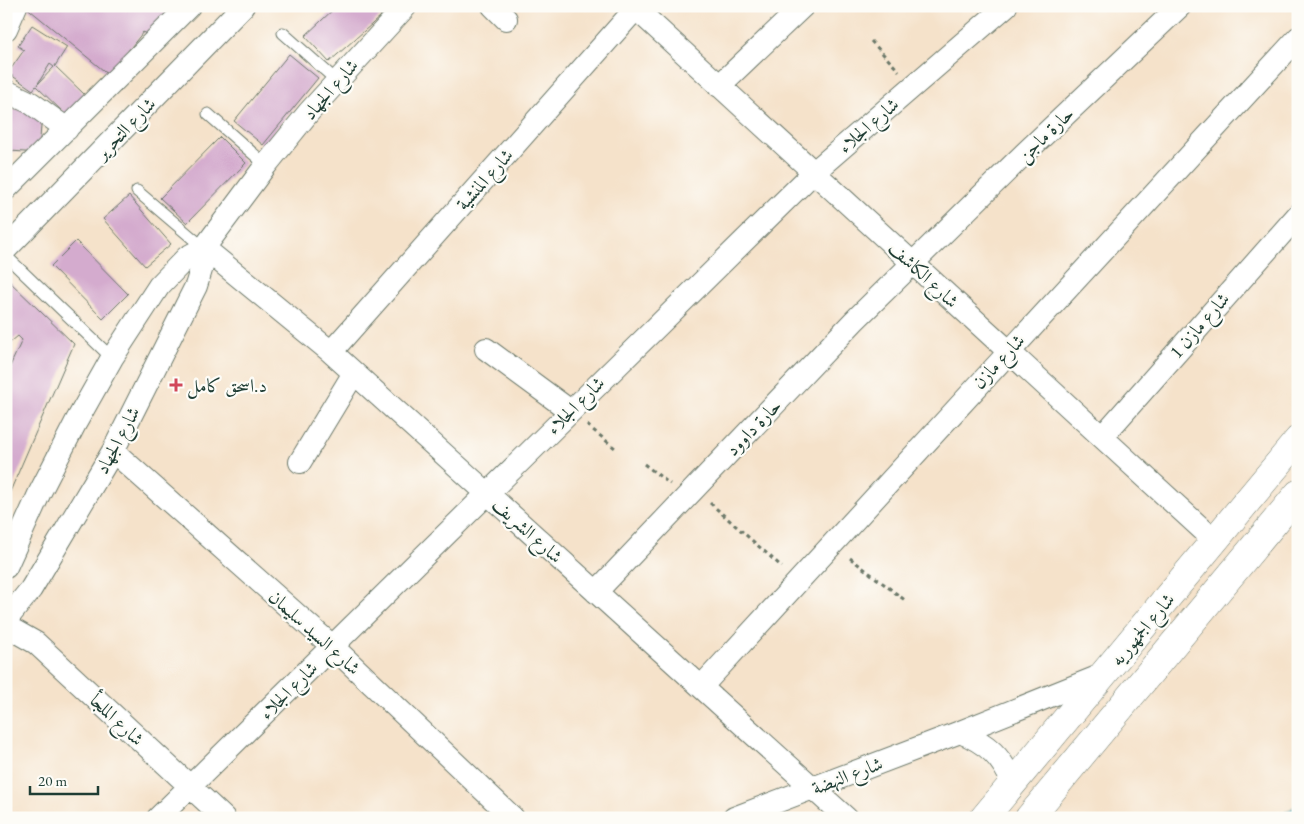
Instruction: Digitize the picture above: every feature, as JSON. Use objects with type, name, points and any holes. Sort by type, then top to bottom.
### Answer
[{"type":"street","points":[[6,29],[16,6]]},
{"type":"street","points":[[6,189],[189,6]]},
{"type":"street","name":"شارع التحرير","points":[[6,249],[243,6]]},
{"type":"street","points":[[719,86],[803,6]]},
{"type":"street","name":"شارع الجلاء","points":[[158,818],[488,494],[569,410],[814,172],[1006,6]]},
{"type":"street","name":"حارة ماجن","points":[[913,264],[1032,146],[1180,6]]},
{"type":"street","name":"شارع الكاشف","points":[[635,7],[1007,352],[1215,541]]},
{"type":"street","name":"شارع المنشية","points":[[331,352],[635,7]]},
{"type":"street","name":"شارع الجهاد","points":[[6,567],[40,492],[112,358],[159,286],[172,270],[187,257],[204,248],[266,165],[398,9]]},
{"type":"street","name":"شارع مازن","points":[[701,687],[797,580],[1298,38]]},
{"type":"street","points":[[6,91],[31,103],[67,129]]},
{"type":"street","name":"شارع مازن 1","points":[[1102,437],[1298,215]]},
{"type":"street","name":"شارع الشريف","points":[[204,248],[331,352],[846,818]]},
{"type":"street","name":"شارع الجهاد","points":[[6,620],[31,589],[113,451],[196,286],[202,268],[204,248]]},
{"type":"street","name":"حارة داوود","points":[[596,592],[854,321],[913,264]]},
{"type":"street","points":[[486,349],[569,410]]},
{"type":"street","points":[[300,462],[354,373]]},
{"type":"street","name":"شارع الجمهوريه","points":[[984,818],[1298,440]]},
{"type":"street","name":"شارع السيد سليمان","points":[[113,451],[332,646],[513,818]]},
{"type":"street","name":"شارع الجمهوريه","points":[[1029,818],[1298,494]]},
{"type":"street","name":"شارع الملجأ","points":[[6,626],[36,643],[224,818]]},
{"type":"street","name":"شارع النهضة","points":[[734,818],[960,732],[1104,674]]},
{"type":"street","points":[[960,732],[978,740],[994,751],[1006,767],[1012,784]]},
{"type":"lane","points":[[282,33],[337,81]]},
{"type":"lane","points":[[208,114],[266,165]]},
{"type":"lane","points":[[137,191],[204,248]]},
{"type":"lane","points":[[6,256],[112,358]]},
{"type":"path","points":[[871,41],[914,86]]},
{"type":"path","points":[[569,410],[615,448]]},
{"type":"path","points":[[644,464],[690,493],[797,580]]},
{"type":"path","points":[[831,544],[906,601]]},
{"type":"water","points":[[1298,804],[1298,818],[1277,818]]},
{"type":"building","points":[[25,6],[161,6],[168,12],[148,36],[143,32],[109,75]]},
{"type":"building","points":[[337,6],[373,6],[381,16],[329,62],[305,36]]},
{"type":"building","points":[[32,25],[67,47],[55,66],[85,95],[66,115],[36,86],[33,90],[8,73],[24,50],[18,46]],"holes":[[[50,64],[54,67],[37,85]]]},
{"type":"building","points":[[289,54],[318,78],[263,145],[234,121]]},
{"type":"building","points":[[6,108],[42,111],[39,153],[10,151],[9,166],[6,166]]},
{"type":"building","points":[[220,137],[246,163],[187,223],[160,198]]},
{"type":"building","points":[[129,196],[171,244],[145,266],[103,219]]},
{"type":"building","points":[[76,241],[128,294],[103,319],[51,266]]},
{"type":"building","points":[[6,278],[74,344],[6,501],[6,375],[22,340],[18,336],[6,346]]},
{"type":"place","name":"د.اسحق كامل","points":[[176,385]]}]
